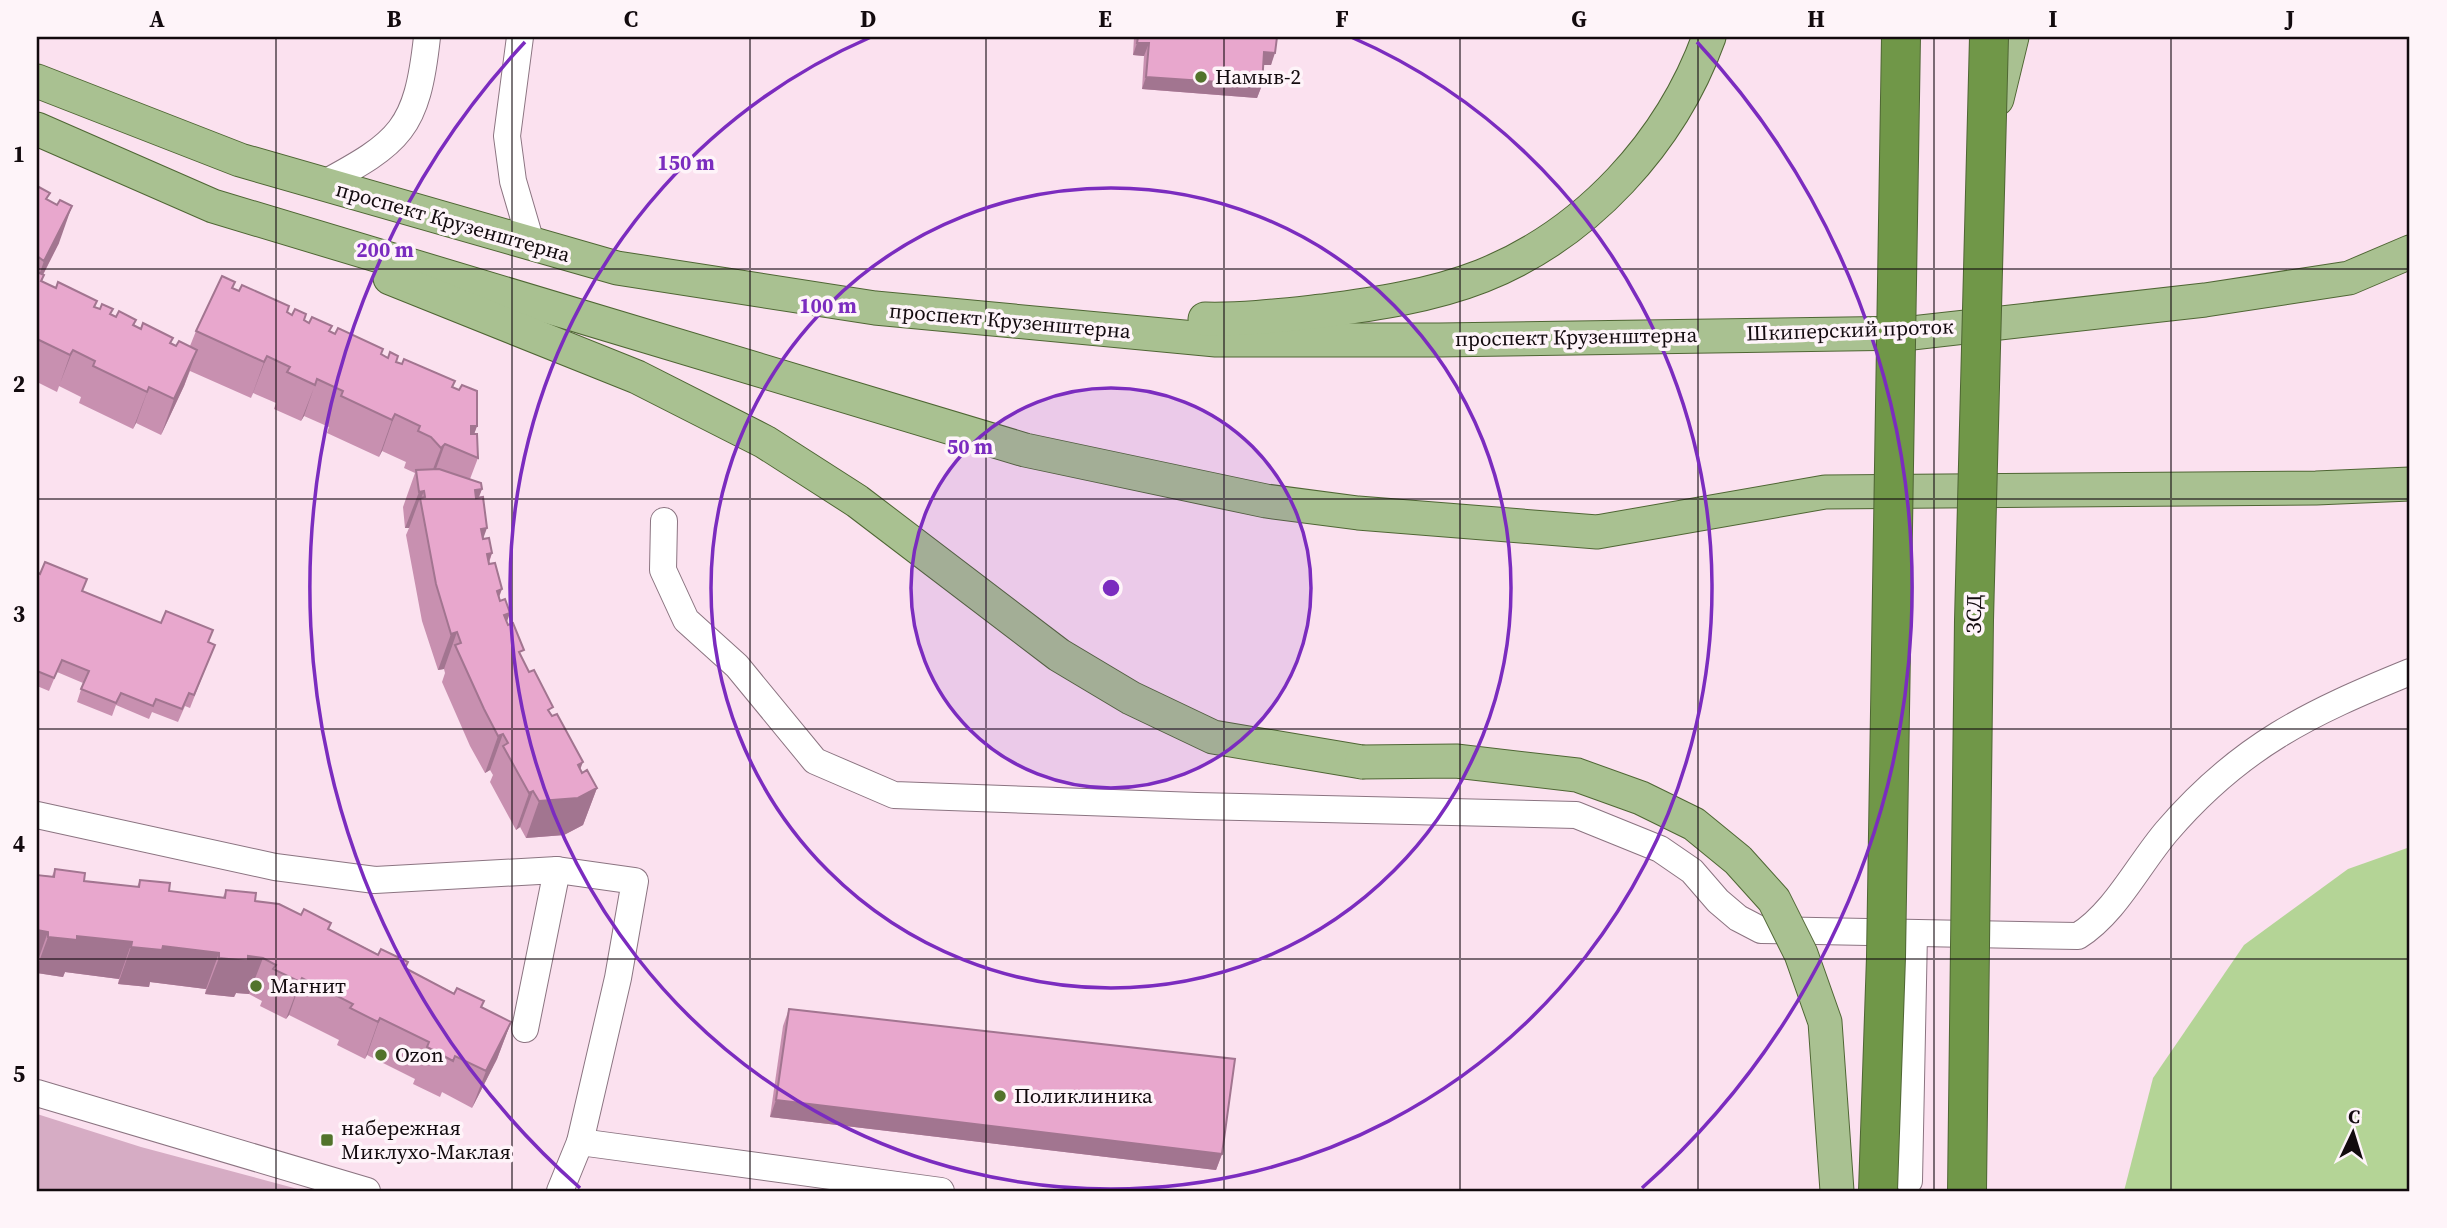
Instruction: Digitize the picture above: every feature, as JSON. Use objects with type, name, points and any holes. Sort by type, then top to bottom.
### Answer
[{"type":"highway","points":[[1894,1186],[1886,957],[1901,37]]},
{"type":"highway","name":"ЗСД","points":[[1967,1191],[1974,620],[1989,37]]},
{"type":"main road","points":[[875,308],[1214,319],[1380,304],[1482,276],[1532,249],[1577,218],[1632,171],[1679,103],[1709,37]]},
{"type":"main road","points":[[1988,135],[2012,37]]},
{"type":"main road","name":"проспект Крузенштерна","points":[[37,81],[240,160],[532,246],[617,268],[875,308],[1216,340],[1439,340],[1721,334]]},
{"type":"main road","points":[[37,130],[213,206],[636,377],[765,442],[857,501],[1059,655],[1131,698],[1213,737],[1362,762],[1456,761],[1577,775],[1641,798],[1694,824],[1738,860],[1774,900],[1801,954],[1825,1022],[1837,1191]]},
{"type":"main road","points":[[213,206],[1025,450],[1280,503],[1358,513],[1597,532],[1825,492],[2410,485]]},
{"type":"main road","name":"Шкиперский проток","points":[[1721,334],[1912,332],[2205,300],[2348,278],[2410,252]]},
{"type":"street","points":[[321,185],[375,157],[407,123],[422,81],[427,37]]},
{"type":"street","points":[[520,37],[507,136],[513,181],[532,246]]},
{"type":"street","points":[[664,521],[663,570],[686,620],[737,666],[815,761],[894,794],[1197,806],[1576,815],[1660,849],[1692,871],[1738,918],[1761,930],[2078,936],[2099,923],[2135,870],[2169,829],[2218,778],[2260,745],[2302,718],[2410,672]]},
{"type":"street","points":[[37,815],[275,867],[375,880],[557,870],[635,881],[618,978],[580,1142],[560,1191]]},
{"type":"street","points":[[525,1028],[557,870]]},
{"type":"street","points":[[1894,1186],[1914,933]]},
{"type":"street","points":[[37,1093],[367,1191]]},
{"type":"street","points":[[580,1142],[941,1191]]},
{"type":"shaded area","points":[[2410,847],[2410,1191],[2124,1191],[2153,1078],[2244,945],[2348,869]]},
{"type":"shaded area","points":[[37,1114],[141,1147],[305,1191],[37,1191]]},
{"type":"building","name":"Намыв-2","points":[[1138,37],[1277,37],[1275,53],[1264,52],[1262,85],[1146,77],[1149,43],[1137,43]]},
{"type":"building","points":[[37,186],[50,193],[46,199],[57,205],[60,200],[72,206],[44,261],[37,256]]},
{"type":"building","points":[[37,272],[44,275],[41,281],[56,288],[58,282],[97,301],[94,307],[100,309],[102,304],[113,309],[110,314],[116,317],[119,311],[136,320],[133,325],[141,329],[143,323],[173,338],[170,343],[176,346],[179,341],[197,350],[174,399],[149,387],[147,392],[93,366],[95,361],[73,350],[70,355],[37,339]]},
{"type":"building","points":[[222,276],[235,282],[232,288],[239,291],[242,285],[289,306],[287,312],[292,315],[295,309],[306,314],[304,320],[309,323],[312,317],[332,326],[329,331],[335,334],[338,328],[383,349],[381,354],[388,358],[390,352],[398,356],[396,362],[402,364],[404,359],[455,381],[452,387],[459,390],[462,385],[477,391],[477,426],[471,426],[471,434],[477,434],[478,458],[445,444],[441,448],[431,437],[418,431],[420,426],[395,414],[392,420],[341,396],[343,391],[317,379],[315,385],[287,372],[290,367],[267,356],[264,362],[196,331]]},
{"type":"building","points":[[439,469],[481,483],[482,489],[475,490],[476,498],[483,497],[487,528],[481,529],[483,539],[489,538],[492,553],[487,554],[489,564],[495,563],[502,589],[497,591],[500,601],[505,599],[510,613],[504,615],[508,625],[513,623],[524,650],[519,652],[529,672],[534,670],[553,707],[548,710],[552,716],[557,714],[583,762],[578,765],[582,773],[587,770],[597,788],[578,798],[539,801],[533,791],[529,793],[503,746],[508,743],[503,734],[498,736],[455,645],[461,643],[457,632],[451,634],[436,584],[420,498],[425,497],[424,491],[419,492],[416,470]]},
{"type":"building","points":[[45,562],[87,579],[82,591],[161,623],[166,611],[213,630],[208,642],[215,645],[194,695],[189,693],[182,709],[156,699],[153,706],[121,693],[116,703],[81,689],[89,671],[62,660],[54,678],[37,671],[37,572],[40,574]]},
{"type":"building","points":[[55,869],[85,873],[84,881],[139,887],[140,880],[170,883],[169,891],[225,898],[226,890],[256,893],[255,901],[279,904],[301,915],[304,909],[331,923],[328,929],[378,955],[381,949],[408,962],[405,968],[454,994],[457,988],[484,1001],[481,1007],[511,1022],[486,1071],[455,1056],[453,1061],[427,1047],[429,1042],[380,1018],[378,1022],[350,1008],[353,1004],[302,978],[300,982],[273,969],[276,965],[263,958],[248,956],[248,961],[219,958],[219,953],[163,946],[162,950],[131,947],[132,942],[77,936],[77,940],[48,937],[48,932],[37,930],[37,875],[54,877]]},
{"type":"building","name":"Поликлиника","points":[[789,1009],[1235,1059],[1222,1154],[776,1100]]},
{"type":"place","name":"Намыв-2","points":[[1201,77]]},
{"type":"place","name":"Магнит","points":[[256,986]]},
{"type":"place","name":"Ozon","points":[[381,1055]]},
{"type":"place","name":"Поликлиника","points":[[1000,1096]]},
{"type":"place","name":"набережная Миклухо-Маклая","points":[[327,1140]]}]
